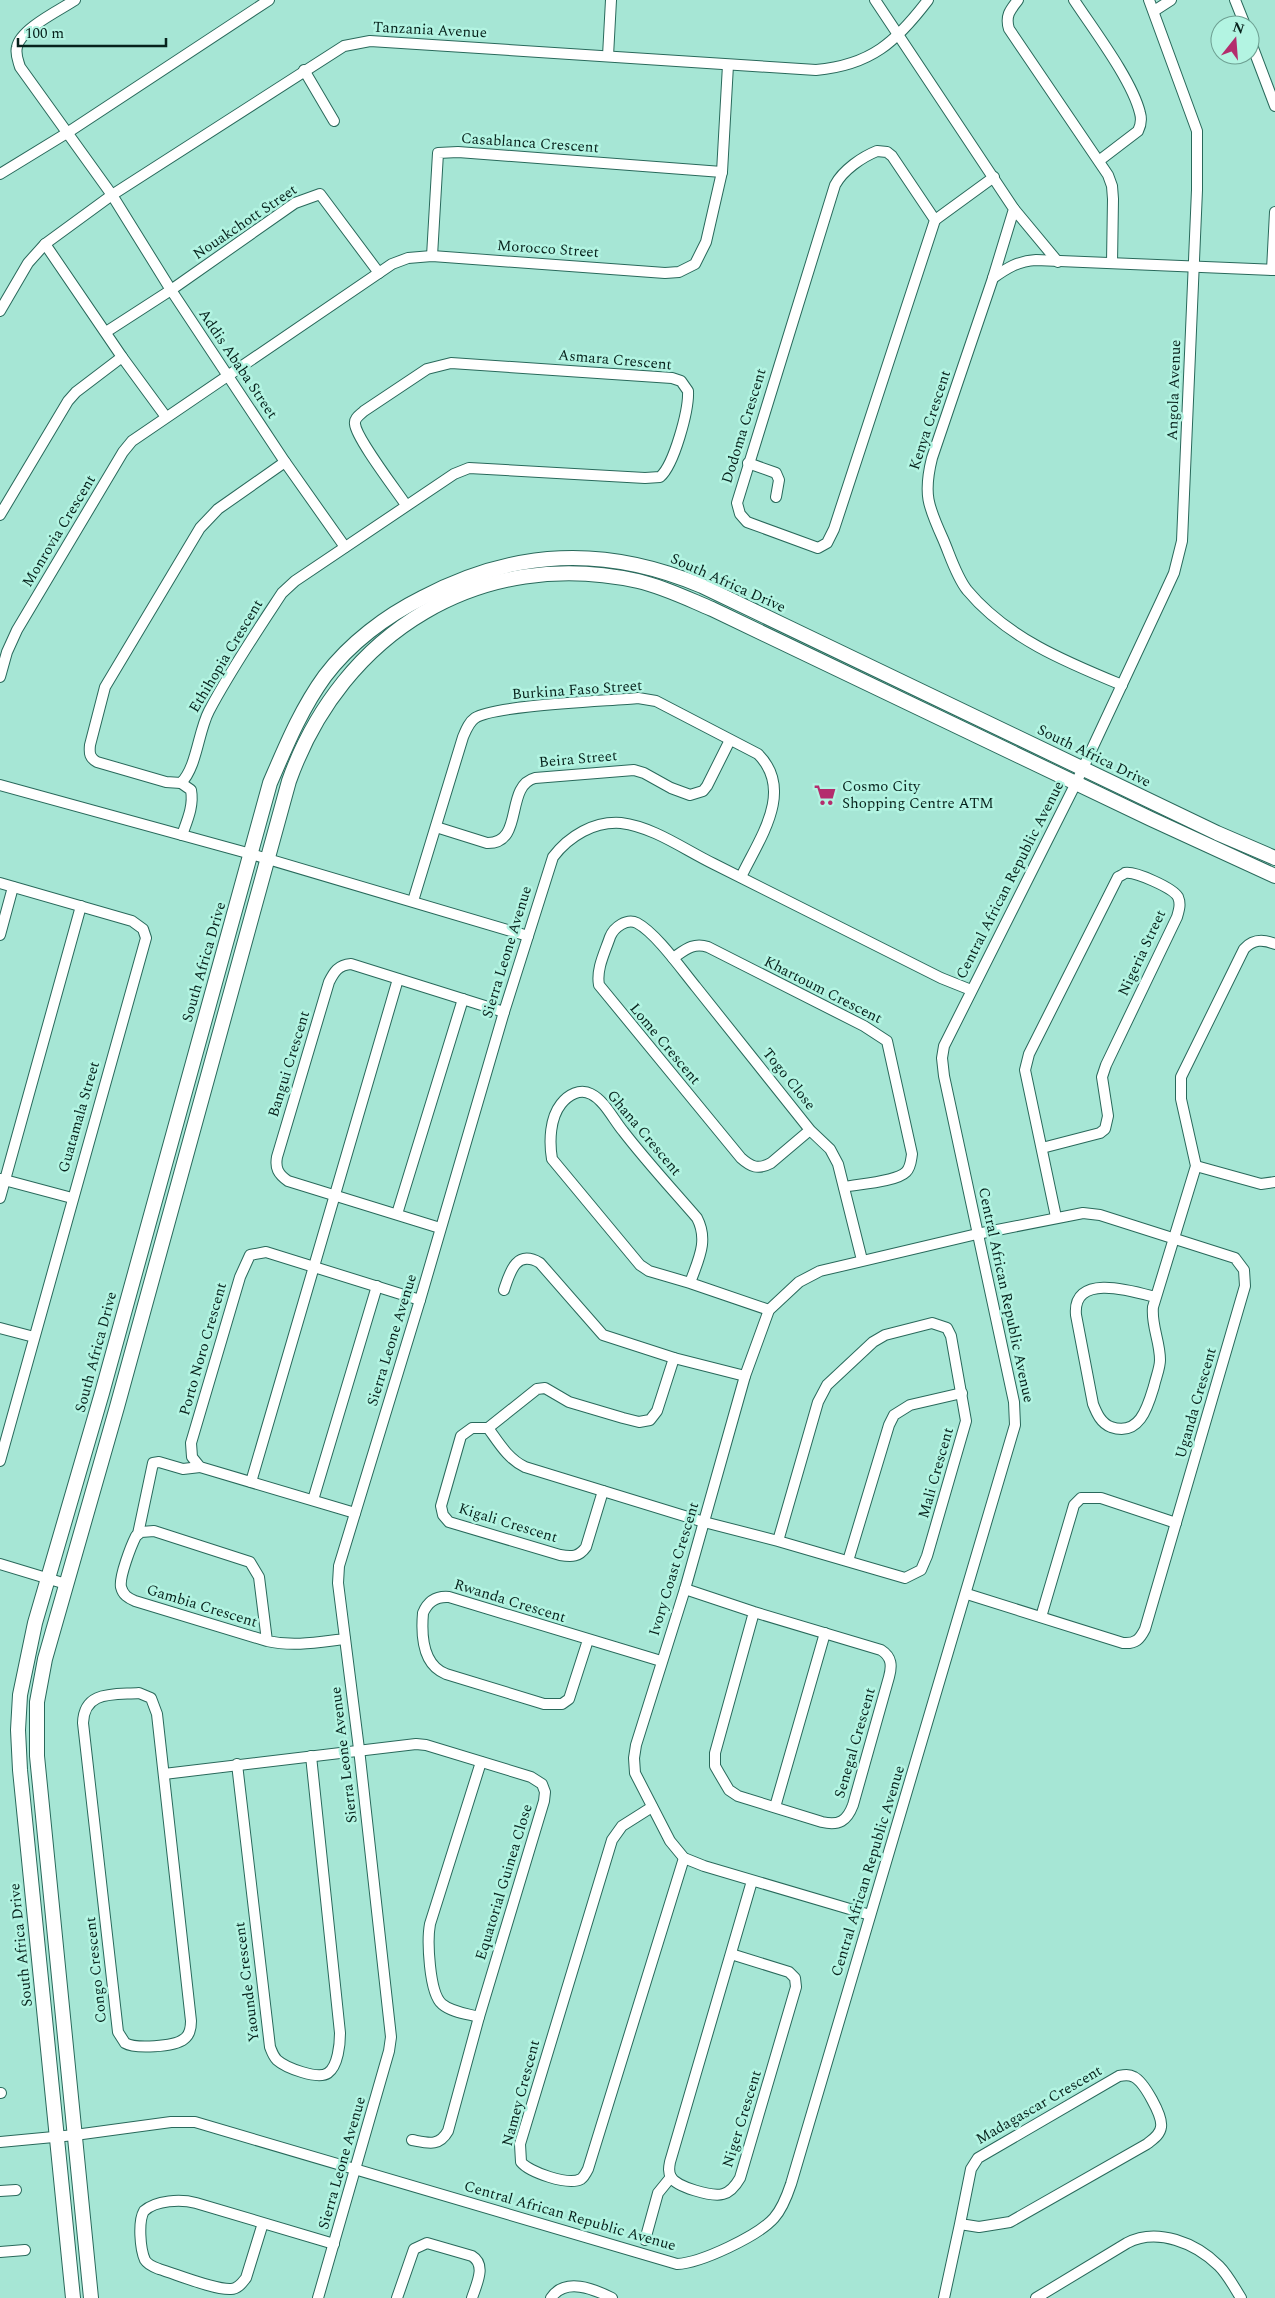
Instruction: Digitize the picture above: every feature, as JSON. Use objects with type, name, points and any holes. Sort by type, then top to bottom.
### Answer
[{"type":"street","name":"Addis Ababa Street","points":[[75,0],[26,32],[16,48],[20,66],[112,195],[170,290],[285,462],[345,547]]},
{"type":"street","points":[[0,174],[67,133],[269,0]]},
{"type":"street","points":[[608,56],[611,0]]},
{"type":"street","points":[[875,0],[1014,209],[1058,262]]},
{"type":"street","name":"Tanzania Avenue","points":[[0,311],[28,263],[45,244],[112,195],[344,46],[370,41],[816,70],[836,68],[855,63],[878,51],[899,36],[928,0]]},
{"type":"street","points":[[1018,0],[1010,10],[1007,18],[1009,29],[1048,88],[1100,160],[1112,186],[1112,264]]},
{"type":"street","points":[[1074,0],[1127,82],[1141,114],[1141,126],[1138,131],[1100,160]]},
{"type":"street","name":"Angola Avenue","points":[[1082,768],[1174,573],[1182,541],[1198,162],[1197,131],[1149,0]]},
{"type":"street","points":[[1154,11],[1171,0]]},
{"type":"street","points":[[1235,0],[1240,15]]},
{"type":"street","name":"Morocco Street","points":[[229,376],[399,261],[418,256],[656,272],[679,272],[695,264],[706,242],[722,172],[728,65]]},
{"type":"street","points":[[1259,65],[1275,106]]},
{"type":"street","points":[[304,70],[334,121]]},
{"type":"street","name":"Dodoma Crescent","points":[[877,151],[887,152],[892,156],[935,220],[834,529],[827,543],[818,548],[809,546],[747,522],[740,514],[737,504],[748,463],[832,194],[839,177],[869,154],[877,151]]},
{"type":"street","name":"Casablanca Crescent","points":[[432,256],[438,153],[458,152],[722,172]]},
{"type":"street","points":[[935,220],[994,177]]},
{"type":"street","name":"Nouakchott Street","points":[[106,332],[296,203],[304,198],[320,194],[379,274]]},
{"type":"street","name":"Kenya Crescent","points":[[1014,209],[993,278],[932,458],[926,480],[929,506],[960,578],[967,590],[986,608],[1024,639],[1081,668],[1122,685]]},
{"type":"street","points":[[993,278],[1012,265],[1023,261],[1274,270],[1275,212]]},
{"type":"street","points":[[45,244],[122,357],[166,417]]},
{"type":"street","points":[[0,515],[68,401],[76,392],[122,357]]},
{"type":"street","name":"Asmara Crescent","points":[[451,363],[672,378],[681,381],[688,391],[687,406],[670,464],[660,477],[645,478],[469,468],[454,474],[406,505],[361,439],[355,419],[426,369],[451,363]]},
{"type":"street","name":"Monrovia Crescent","points":[[0,677],[7,652],[18,630],[123,452],[132,441],[229,376]]},
{"type":"street","points":[[182,835],[192,806],[191,790],[181,783],[166,782],[92,759],[89,753],[90,745],[105,687],[209,517],[285,462]]},
{"type":"street","points":[[748,463],[776,473],[778,480],[776,497]]},
{"type":"street","name":"Ethihopia Crescent","points":[[181,783],[190,770],[200,733],[209,712],[282,593],[295,581],[406,505]]},
{"type":"street","name":"South Africa Drive","points":[[73,2298],[59,2137],[42,1985],[18,1730],[22,1680],[35,1622],[102,1393],[270,783],[309,700],[336,664],[372,629],[396,611],[471,574],[505,565],[543,559],[582,557],[638,564],[671,573],[1217,833],[1275,858]]},
{"type":"street","name":"South Africa Drive","points":[[91,2298],[36,1735],[41,1678],[289,781],[300,748],[325,706],[344,680],[389,636],[417,616],[456,596],[497,581],[524,576],[566,573],[638,581],[668,590],[1275,876]]},
{"type":"street","name":"Burkina Faso Street","points":[[413,901],[468,726],[474,718],[484,714],[516,709],[648,699],[664,705],[758,754],[765,761],[773,777],[775,798],[770,818],[741,876]]},
{"type":"street","name":"Beira Street","points":[[436,827],[487,843],[495,843],[502,840],[510,828],[521,787],[529,780],[535,778],[634,770],[681,792],[690,795],[698,794],[707,786],[730,740]]},
{"type":"street","name":"Central African Republic Avenue","points":[[0,2142],[59,2137],[189,2121],[356,2168],[665,2261],[687,2263],[707,2258],[768,2224],[779,2212],[786,2198],[967,1594],[1012,1439],[1016,1414],[977,1234],[942,1058],[948,1038],[971,990],[1082,768]]},
{"type":"street","points":[[0,786],[251,854],[528,936]]},
{"type":"street","name":"Sierra Leone Avenue","points":[[318,2298],[389,2051],[391,2037],[338,1573],[354,1513],[420,1300],[504,1012],[553,857],[575,836],[601,824],[621,824],[646,830],[741,876],[940,978],[971,990]]},
{"type":"street","name":"Nigeria Street","points":[[1042,1148],[1100,1133],[1108,1124],[1102,1078],[1106,1065],[1180,906],[1175,893],[1133,874],[1124,873],[1118,877],[1035,1038],[1025,1070],[1056,1217]]},
{"type":"street","name":"Guatamala Street","points":[[0,883],[132,921],[143,929],[146,938],[0,1461]]},
{"type":"street","points":[[0,935],[13,887]]},
{"type":"street","points":[[0,1198],[3,1179],[81,906]]},
{"type":"street","name":"Lome Crescent","points":[[673,958],[645,928],[635,922],[625,922],[611,934],[599,971],[599,985],[734,1150],[750,1166],[763,1167],[771,1163],[810,1130]]},
{"type":"street","points":[[1155,1298],[1124,1288],[1105,1287],[1085,1292],[1076,1304],[1076,1315],[1093,1404],[1097,1414],[1105,1424],[1111,1427],[1124,1428],[1142,1420],[1148,1407],[1160,1363],[1152,1322],[1155,1298],[1196,1166],[1180,1099],[1181,1077],[1244,949],[1255,941],[1261,940],[1275,944]]},
{"type":"street","name":"Khartoum Crescent","points":[[673,958],[692,946],[699,944],[864,1026],[887,1041],[912,1154],[911,1164],[906,1172],[898,1177],[844,1187]]},
{"type":"street","name":"Togo Close","points":[[673,958],[810,1130],[830,1149],[838,1164],[862,1260]]},
{"type":"street","name":"Bangui Crescent","points":[[440,1228],[288,1181],[277,1171],[277,1157],[333,973],[344,964],[351,964],[504,1012]]},
{"type":"street","points":[[251,1482],[398,979]]},
{"type":"street","points":[[397,1214],[463,999]]},
{"type":"street","name":"Ghana Crescent","points":[[690,1283],[703,1240],[703,1229],[697,1218],[623,1132],[600,1102],[591,1094],[582,1091],[566,1098],[559,1106],[552,1132],[550,1145],[552,1159],[640,1265],[648,1271],[769,1310]]},
{"type":"street","points":[[1196,1166],[1261,1184],[1275,1182]]},
{"type":"street","points":[[3,1179],[72,1198]]},
{"type":"street","name":"Uganda Crescent","points":[[967,1594],[1124,1643],[1136,1641],[1145,1629],[1246,1280],[1244,1270],[1235,1258],[1095,1214],[1056,1217],[977,1234]]},
{"type":"street","name":"Ivory Coast Crescent","points":[[684,1858],[670,1841],[635,1773],[634,1758],[661,1661],[685,1589],[745,1376],[769,1310],[778,1300],[808,1276],[862,1260],[977,1234]]},
{"type":"street","name":"Porto Noro Crescent","points":[[200,1467],[192,1457],[191,1443],[246,1261],[250,1255],[256,1252],[266,1252],[420,1300]]},
{"type":"street","points":[[504,1290],[515,1264],[521,1260],[532,1259],[540,1263],[603,1335],[674,1358],[745,1376]]},
{"type":"street","points":[[313,1500],[377,1286]]},
{"type":"street","name":"Mali Crescent","points":[[704,1522],[778,1541],[905,1578],[921,1570],[927,1556],[966,1421],[951,1336],[947,1328],[932,1323],[885,1335],[873,1342],[827,1385],[822,1393],[778,1541]]},
{"type":"street","points":[[0,1328],[34,1337]]},
{"type":"street","name":"Kigali Crescent","points":[[603,1490],[586,1547],[582,1553],[576,1556],[560,1555],[449,1522],[443,1515],[441,1506],[459,1441],[472,1428],[488,1428],[537,1389],[551,1391],[569,1402],[614,1416],[639,1422],[650,1420],[657,1412],[674,1358]]},
{"type":"street","points":[[848,1561],[888,1425],[894,1415],[910,1405],[962,1393]]},
{"type":"street","points":[[488,1428],[516,1463],[704,1522]]},
{"type":"street","points":[[138,1534],[153,1463],[159,1462],[183,1469],[200,1467],[354,1513]]},
{"type":"street","points":[[1041,1617],[1074,1505],[1081,1498],[1101,1498],[1176,1523]]},
{"type":"street","name":"Gambia Crescent","points":[[267,1641],[259,1577],[250,1562],[154,1531],[145,1531],[138,1534],[121,1582],[126,1596],[134,1601],[267,1641],[289,1645],[345,1639]]},
{"type":"street","points":[[0,1564],[66,1584]]},
{"type":"street","name":"Senegal Crescent","points":[[685,1589],[881,1650],[891,1662],[889,1677],[853,1805],[847,1818],[835,1824],[822,1822],[733,1793],[718,1773],[715,1759],[717,1743],[754,1612]]},
{"type":"street","name":"Rwanda Crescent","points":[[588,1640],[569,1699],[562,1704],[544,1704],[446,1674],[436,1669],[428,1658],[423,1612],[439,1596],[449,1597],[661,1661]]},
{"type":"street","points":[[774,1807],[825,1633]]},
{"type":"street","name":"Congo Crescent","points":[[139,1693],[151,1698],[157,1714],[164,1774],[190,2028],[187,2036],[179,2042],[136,2047],[127,2045],[122,2040],[117,2024],[83,1723],[84,1712],[88,1704],[105,1696],[139,1693]]},
{"type":"street","name":"Equatorial Guinea Close","points":[[164,1774],[359,1749],[421,1744],[536,1779],[542,1784],[545,1795],[479,2017],[448,2131],[442,2140],[436,2144],[412,2140]]},
{"type":"street","name":"Yaounde Crescent","points":[[237,1764],[270,2047],[274,2057],[285,2066],[319,2076],[328,2073],[332,2068],[336,2059],[340,2033],[311,1756]]},
{"type":"street","points":[[479,2017],[446,2007],[437,1998],[428,1937],[430,1924],[481,1762]]},
{"type":"street","name":"Namey Crescent","points":[[652,1807],[622,1826],[612,1840],[520,2144],[521,2162],[529,2169],[573,2181],[580,2179],[588,2169],[684,1858]]},
{"type":"street","points":[[684,1858],[752,1881],[870,1915]]},
{"type":"street","points":[[645,2240],[658,2193],[671,2177],[670,2162],[752,1881]]},
{"type":"street","name":"Niger Crescent","points":[[671,2177],[684,2186],[715,2194],[726,2193],[737,2184],[743,2172],[796,1992],[795,1978],[789,1972],[731,1954]]},
{"type":"street","name":"Madagascar Crescent","points":[[944,2298],[971,2169],[976,2160],[1119,2076],[1134,2077],[1143,2085],[1161,2120],[1161,2130],[1154,2139],[1010,2222],[978,2227],[960,2224]]},
{"type":"street","points":[[0,2191],[16,2190]]},
{"type":"street","points":[[263,2223],[246,2278],[241,2285],[234,2289],[221,2288],[159,2269],[150,2265],[145,2259],[141,2219],[144,2211],[156,2204],[190,2201],[334,2244]]},
{"type":"street","points":[[1044,2296],[1127,2243],[1142,2237],[1156,2235],[1176,2240],[1213,2260],[1223,2270],[1241,2298]]},
{"type":"street","points":[[397,2298],[414,2249],[426,2242],[472,2256],[478,2260],[480,2269],[472,2298]]},
{"type":"street","points":[[0,2252],[25,2250]]},
{"type":"street","points":[[551,2298],[560,2289],[575,2286],[612,2298]]},
{"type":"place","name":"Cosmo City Shopping Centre ATM","points":[[825,795]]}]
